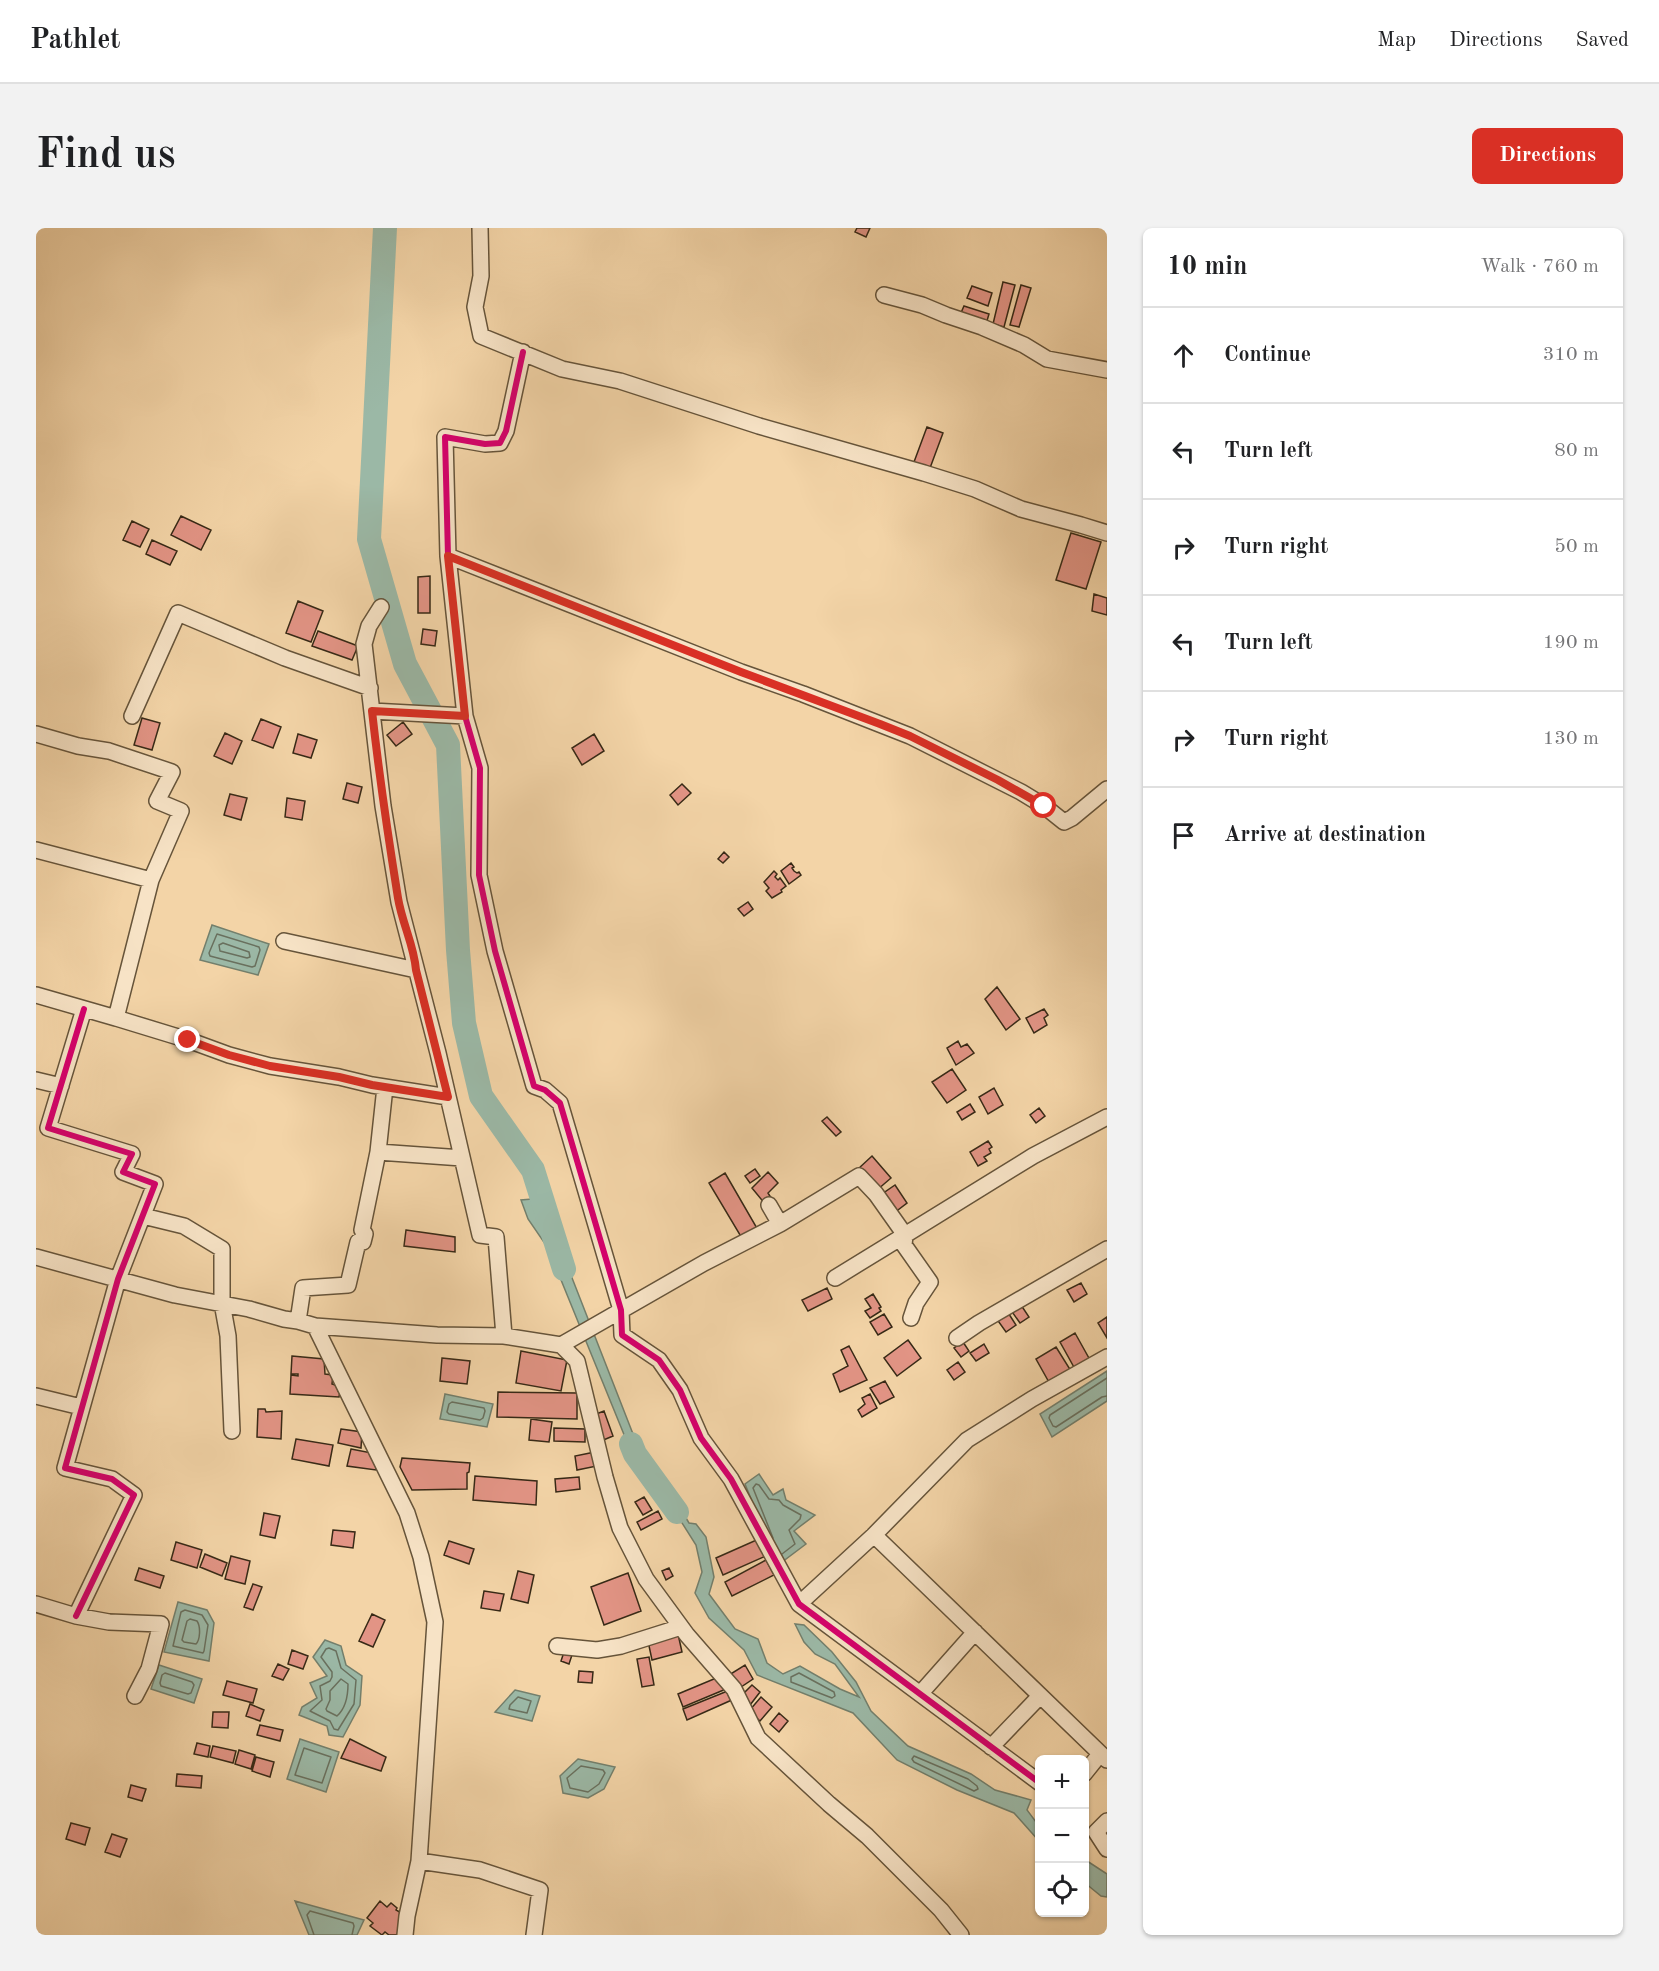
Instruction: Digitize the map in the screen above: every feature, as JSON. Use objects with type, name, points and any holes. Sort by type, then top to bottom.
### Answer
[{"type":"street","points":[[480,228],[481,276],[475,307],[481,336],[562,369],[620,381],[759,426],[924,473],[975,489],[1021,509],[1107,533]]},
{"type":"street","points":[[884,295],[922,305],[982,327],[1024,345],[1047,359],[1107,370]]},
{"type":"street","points":[[523,352],[506,431],[500,442],[484,444],[444,437],[448,556],[465,716],[480,768],[479,875],[495,951],[534,1086],[545,1090],[560,1103],[621,1310],[622,1335],[659,1360],[680,1390],[700,1438],[731,1479],[799,1604],[1035,1779]]},
{"type":"street","points":[[448,556],[910,736],[1021,792],[1064,822],[1107,789]]},
{"type":"street","points":[[381,607],[369,626],[364,644],[383,806],[397,892],[415,958],[480,1235],[496,1237],[504,1336]]},
{"type":"street","points":[[132,716],[178,614],[285,658],[370,688]]},
{"type":"street","points":[[372,711],[465,716]]},
{"type":"street","points":[[36,734],[78,746],[109,751],[172,772],[157,801],[181,811],[151,880],[116,1018]]},
{"type":"street","points":[[36,850],[151,880]]},
{"type":"street","points":[[284,941],[416,970]]},
{"type":"street","points":[[36,995],[270,1066],[448,1097]]},
{"type":"street","points":[[76,1616],[134,1495],[112,1479],[65,1468],[118,1279],[155,1184],[123,1172],[132,1154],[48,1128],[84,1009]]},
{"type":"street","points":[[36,1080],[61,1086]]},
{"type":"street","points":[[298,1321],[303,1288],[348,1285],[358,1242],[363,1242],[365,1234],[362,1230],[378,1152],[386,1087]]},
{"type":"street","points":[[835,1278],[1033,1156],[1107,1118]]},
{"type":"street","points":[[378,1152],[462,1158]]},
{"type":"street","points":[[561,1345],[704,1263],[780,1224],[859,1176],[876,1194],[905,1235],[904,1245],[930,1282],[916,1303],[911,1318]]},
{"type":"street","points":[[769,1206],[780,1224]]},
{"type":"street","points":[[143,1216],[184,1226],[222,1249],[222,1303],[228,1336],[232,1431]]},
{"type":"street","points":[[957,1338],[1107,1249]]},
{"type":"street","points":[[36,1257],[175,1294],[249,1309],[315,1326],[436,1335],[504,1336],[561,1345],[577,1360],[605,1477],[620,1528],[646,1579],[681,1627],[734,1689],[758,1738],[867,1836],[941,1910],[961,1935]]},
{"type":"street","points":[[315,1326],[407,1513],[421,1557],[435,1622],[419,1861],[405,1935]]},
{"type":"street","points":[[799,1604],[874,1534],[967,1440],[1032,1399],[1107,1357]]},
{"type":"street","points":[[36,1395],[81,1407]]},
{"type":"street","points":[[874,1534],[1104,1757],[1089,1770]]},
{"type":"street","points":[[36,1604],[109,1623],[161,1624],[149,1669],[135,1696]]},
{"type":"street","points":[[557,1646],[597,1650],[621,1646],[681,1627]]},
{"type":"street","points":[[920,1694],[975,1632]]},
{"type":"street","points":[[992,1747],[1040,1695]]},
{"type":"street","points":[[1107,1821],[1096,1832],[1107,1849]]},
{"type":"street","points":[[419,1861],[480,1870],[540,1890],[534,1935]]},
{"type":"water","points":[[212,925],[269,944],[258,975],[200,960]]},
{"type":"water","points":[[532,1199],[536,1215],[558,1242],[651,1480],[673,1496],[689,1523],[696,1524],[706,1537],[714,1577],[709,1594],[735,1629],[758,1639],[767,1663],[783,1674],[800,1666],[859,1697],[835,1664],[815,1654],[804,1642],[795,1624],[804,1625],[832,1652],[856,1682],[871,1711],[908,1746],[971,1774],[995,1790],[1031,1800],[1027,1810],[1035,1821],[1035,1837],[1014,1813],[957,1790],[897,1760],[853,1713],[757,1675],[744,1650],[709,1618],[695,1593],[702,1572],[696,1545],[677,1515],[645,1486],[548,1248],[528,1219],[521,1200]]},
{"type":"water","points":[[1107,1371],[1107,1401],[1052,1437],[1040,1414]]},
{"type":"water","points":[[445,1394],[493,1404],[487,1427],[440,1419]]},
{"type":"water","points":[[759,1474],[773,1495],[783,1489],[786,1500],[815,1515],[794,1531],[806,1544],[778,1565],[745,1484]]},
{"type":"water","points":[[178,1602],[207,1610],[214,1623],[209,1661],[164,1652]]},
{"type":"water","points":[[325,1640],[341,1646],[346,1665],[362,1676],[360,1705],[343,1737],[329,1735],[327,1726],[299,1715],[302,1707],[317,1698],[310,1683],[327,1676],[313,1657]]},
{"type":"water","points":[[159,1665],[202,1679],[194,1703],[151,1689]]},
{"type":"water","points":[[515,1690],[540,1696],[532,1721],[495,1712]]},
{"type":"water","points":[[300,1739],[339,1752],[326,1792],[287,1779]]},
{"type":"water","points":[[578,1759],[615,1767],[604,1789],[588,1798],[563,1793],[560,1776]]},
{"type":"water","points":[[1089,1862],[1107,1874],[1107,1897],[1101,1896],[1089,1886]]},
{"type":"water","points":[[295,1901],[364,1920],[357,1935],[309,1935]]},
{"type":"building","points":[[857,228],[870,228],[866,237],[855,232]]},
{"type":"building","points":[[1003,282],[1015,285],[1004,327],[993,324]]},
{"type":"building","points":[[1021,285],[1031,288],[1019,327],[1010,325]]},
{"type":"building","points":[[972,286],[992,293],[988,306],[967,298]]},
{"type":"building","points":[[964,306],[989,314],[986,324],[960,315]]},
{"type":"building","points":[[927,427],[943,433],[930,468],[914,462]]},
{"type":"building","points":[[181,516],[211,530],[201,550],[171,535]]},
{"type":"building","points":[[132,521],[149,529],[140,547],[123,540]]},
{"type":"building","points":[[1071,533],[1101,542],[1086,589],[1056,580]]},
{"type":"building","points":[[152,540],[177,551],[170,565],[146,554]]},
{"type":"building","points":[[430,576],[430,613],[418,613],[418,577]]},
{"type":"building","points":[[1094,594],[1107,598],[1107,615],[1092,611]]},
{"type":"building","points":[[298,601],[323,611],[311,642],[286,633]]},
{"type":"building","points":[[423,629],[437,631],[435,646],[421,644]]},
{"type":"building","points":[[318,631],[358,646],[352,660],[312,646]]},
{"type":"building","points":[[142,718],[160,723],[152,750],[134,745]]},
{"type":"building","points":[[261,719],[281,727],[273,748],[252,740]]},
{"type":"building","points":[[403,722],[412,734],[396,746],[387,735]]},
{"type":"building","points":[[225,733],[242,741],[232,764],[214,756]]},
{"type":"building","points":[[298,734],[317,740],[311,758],[293,753]]},
{"type":"building","points":[[594,734],[604,751],[582,765],[572,748]]},
{"type":"building","points":[[347,783],[362,787],[358,803],[343,799]]},
{"type":"building","points":[[682,784],[691,793],[678,805],[670,795]]},
{"type":"building","points":[[230,794],[247,798],[241,820],[224,815]]},
{"type":"building","points":[[287,798],[305,801],[302,820],[285,817]]},
{"type":"building","points":[[724,852],[729,857],[723,863],[718,859]]},
{"type":"building","points":[[791,863],[794,871],[801,875],[789,884],[781,871]]},
{"type":"building","points":[[774,871],[777,874],[775,877],[778,880],[780,878],[786,886],[781,890],[782,892],[772,898],[766,891],[769,888],[764,882]]},
{"type":"building","points":[[748,902],[753,909],[744,916],[738,909]]},
{"type":"building","points":[[997,987],[1020,1019],[1006,1030],[985,999]]},
{"type":"building","points":[[1044,1009],[1048,1015],[1044,1018],[1047,1025],[1034,1033],[1026,1018]]},
{"type":"building","points":[[958,1041],[961,1047],[967,1044],[974,1053],[956,1065],[947,1048]]},
{"type":"building","points":[[952,1069],[966,1090],[947,1103],[932,1082]]},
{"type":"building","points":[[994,1088],[1003,1105],[988,1114],[979,1097]]},
{"type":"building","points":[[970,1104],[975,1112],[962,1120],[957,1112]]},
{"type":"building","points":[[1039,1108],[1045,1116],[1036,1123],[1030,1115]]},
{"type":"building","points":[[827,1117],[841,1132],[836,1136],[822,1121]]},
{"type":"building","points":[[988,1141],[992,1147],[989,1149],[991,1153],[984,1157],[987,1161],[978,1166],[970,1152]]},
{"type":"building","points":[[872,1156],[891,1178],[877,1190],[858,1169]]},
{"type":"building","points":[[755,1169],[760,1176],[750,1183],[745,1176]]},
{"type":"building","points":[[768,1172],[778,1183],[768,1193],[773,1201],[766,1205],[752,1188]]},
{"type":"building","points":[[725,1173],[758,1230],[743,1240],[709,1183]]},
{"type":"building","points":[[895,1185],[907,1203],[894,1213],[882,1194]]},
{"type":"building","points":[[406,1230],[455,1237],[455,1252],[404,1246]]},
{"type":"building","points":[[1081,1283],[1087,1294],[1074,1302],[1067,1290]]},
{"type":"building","points":[[827,1288],[832,1299],[808,1311],[802,1300]]},
{"type":"building","points":[[873,1294],[881,1311],[870,1318],[865,1311],[871,1308],[865,1299]]},
{"type":"building","points":[[1019,1302],[1029,1317],[1020,1323],[1010,1309]]},
{"type":"building","points":[[1007,1311],[1016,1325],[1006,1332],[996,1318]]},
{"type":"building","points":[[884,1314],[892,1327],[878,1335],[870,1322]]},
{"type":"building","points":[[1107,1317],[1107,1338],[1098,1323]]},
{"type":"building","points":[[1075,1333],[1090,1360],[1075,1369],[1060,1342]]},
{"type":"building","points":[[908,1340],[921,1358],[897,1376],[884,1358]]},
{"type":"building","points":[[963,1342],[969,1351],[961,1357],[954,1348]]},
{"type":"building","points":[[984,1344],[989,1353],[976,1361],[970,1353]]},
{"type":"building","points":[[849,1346],[867,1380],[840,1392],[833,1374],[848,1366],[841,1350]]},
{"type":"building","points":[[1056,1347],[1071,1371],[1050,1384],[1036,1359]]},
{"type":"building","points":[[521,1351],[567,1360],[561,1391],[516,1383]]},
{"type":"building","points":[[292,1356],[324,1359],[325,1374],[333,1375],[332,1384],[338,1386],[339,1397],[290,1394],[291,1375],[298,1376],[298,1374],[291,1374]]},
{"type":"building","points":[[442,1358],[470,1361],[467,1384],[440,1381]]},
{"type":"building","points":[[958,1362],[965,1372],[954,1380],[947,1370]]},
{"type":"building","points":[[885,1381],[894,1397],[880,1404],[870,1388]]},
{"type":"building","points":[[498,1392],[577,1393],[577,1419],[497,1417]]},
{"type":"building","points":[[870,1394],[877,1408],[862,1417],[858,1410],[865,1404],[862,1398]]},
{"type":"building","points":[[258,1409],[265,1409],[266,1412],[282,1411],[281,1439],[257,1437]]},
{"type":"building","points":[[604,1411],[613,1436],[601,1441],[591,1416]]},
{"type":"building","points":[[531,1419],[552,1422],[549,1442],[529,1440]]},
{"type":"building","points":[[554,1428],[585,1429],[585,1442],[554,1441]]},
{"type":"building","points":[[341,1429],[362,1432],[361,1448],[338,1443]]},
{"type":"building","points":[[296,1439],[333,1445],[329,1466],[292,1459]]},
{"type":"building","points":[[351,1449],[377,1454],[376,1470],[347,1466]]},
{"type":"building","points":[[595,1452],[597,1466],[577,1470],[575,1456]]},
{"type":"building","points":[[402,1458],[470,1463],[467,1473],[467,1489],[412,1490],[400,1467]]},
{"type":"building","points":[[475,1476],[537,1481],[536,1505],[473,1500]]},
{"type":"building","points":[[579,1477],[580,1489],[556,1492],[555,1479]]},
{"type":"building","points":[[644,1497],[652,1510],[643,1515],[635,1502]]},
{"type":"building","points":[[658,1511],[662,1519],[641,1530],[637,1522]]},
{"type":"building","points":[[264,1513],[280,1516],[275,1538],[260,1535]]},
{"type":"building","points":[[333,1530],[355,1532],[353,1548],[331,1545]]},
{"type":"building","points":[[761,1538],[768,1555],[723,1575],[716,1558]]},
{"type":"building","points":[[449,1541],[474,1549],[469,1564],[444,1555]]},
{"type":"building","points":[[176,1542],[202,1550],[197,1568],[171,1560]]},
{"type":"building","points":[[205,1554],[227,1563],[222,1576],[200,1567]]},
{"type":"building","points":[[231,1556],[250,1561],[245,1584],[225,1579]]},
{"type":"building","points":[[766,1560],[774,1575],[732,1596],[725,1582]]},
{"type":"building","points":[[139,1568],[164,1576],[160,1588],[135,1580]]},
{"type":"building","points":[[669,1568],[673,1576],[666,1580],[662,1571]]},
{"type":"building","points":[[518,1571],[534,1575],[528,1603],[511,1599]]},
{"type":"building","points":[[628,1573],[641,1611],[604,1625],[591,1587]]},
{"type":"building","points":[[253,1584],[262,1587],[253,1610],[244,1607]]},
{"type":"building","points":[[484,1591],[504,1594],[500,1611],[481,1608]]},
{"type":"building","points":[[372,1614],[385,1620],[373,1647],[359,1641]]},
{"type":"building","points":[[678,1634],[682,1652],[652,1660],[648,1641]]},
{"type":"building","points":[[292,1650],[308,1656],[303,1669],[288,1664]]},
{"type":"building","points":[[564,1652],[572,1655],[569,1664],[561,1661]]},
{"type":"building","points":[[649,1657],[654,1685],[642,1687],[637,1659]]},
{"type":"building","points":[[278,1664],[289,1669],[283,1680],[272,1676]]},
{"type":"building","points":[[745,1665],[753,1679],[738,1689],[729,1675]]},
{"type":"building","points":[[579,1671],[593,1672],[592,1683],[578,1682]]},
{"type":"building","points":[[721,1676],[726,1689],[683,1707],[678,1694]]},
{"type":"building","points":[[227,1681],[257,1689],[253,1703],[223,1695]]},
{"type":"building","points":[[752,1685],[760,1692],[747,1709],[741,1696]]},
{"type":"building","points":[[730,1690],[734,1699],[687,1720],[683,1709]]},
{"type":"building","points":[[761,1697],[772,1707],[760,1721],[749,1711]]},
{"type":"building","points":[[250,1704],[264,1710],[260,1721],[246,1716]]},
{"type":"building","points":[[213,1712],[229,1712],[228,1728],[212,1727]]},
{"type":"building","points":[[779,1713],[788,1721],[779,1732],[770,1724]]},
{"type":"building","points":[[260,1725],[283,1730],[280,1741],[257,1735]]},
{"type":"building","points":[[350,1739],[386,1757],[381,1771],[341,1758]]},
{"type":"building","points":[[197,1743],[210,1746],[208,1757],[194,1754]]},
{"type":"building","points":[[213,1746],[236,1751],[233,1763],[210,1757]]},
{"type":"building","points":[[239,1750],[255,1755],[251,1769],[235,1764]]},
{"type":"building","points":[[256,1757],[274,1762],[270,1777],[252,1771]]},
{"type":"building","points":[[177,1774],[202,1776],[201,1788],[176,1786]]},
{"type":"building","points":[[131,1785],[146,1789],[142,1801],[128,1797]]},
{"type":"building","points":[[71,1823],[90,1828],[85,1845],[66,1839]]},
{"type":"building","points":[[112,1834],[127,1839],[120,1857],[105,1852]]},
{"type":"building","points":[[380,1901],[387,1907],[391,1903],[403,1914],[400,1935],[389,1935],[385,1932],[382,1935],[370,1926],[373,1923],[367,1918]]},
{"type":"waterway","points":[[385,228],[369,539],[405,664],[448,745],[464,1023],[481,1096],[533,1170],[564,1269]]},
{"type":"waterway","points":[[631,1444],[635,1454],[677,1512]]},
{"type":"cycle path","points":[[523,352],[506,431],[500,443],[485,444],[445,437],[448,556],[465,716],[480,768],[479,875],[495,951],[534,1086],[545,1090],[560,1103],[621,1310],[622,1335],[659,1360],[680,1390],[701,1438],[731,1479],[799,1604],[1035,1779]]},
{"type":"cycle path","points":[[76,1616],[134,1495],[112,1479],[65,1468],[118,1279],[155,1184],[123,1172],[132,1154],[48,1128],[84,1009]]},
{"type":"route","points":[[188,1040],[229,1055],[270,1066],[448,1097],[415,958],[399,902],[383,806],[372,711],[465,716],[448,556],[910,736],[1044,806]]}]
